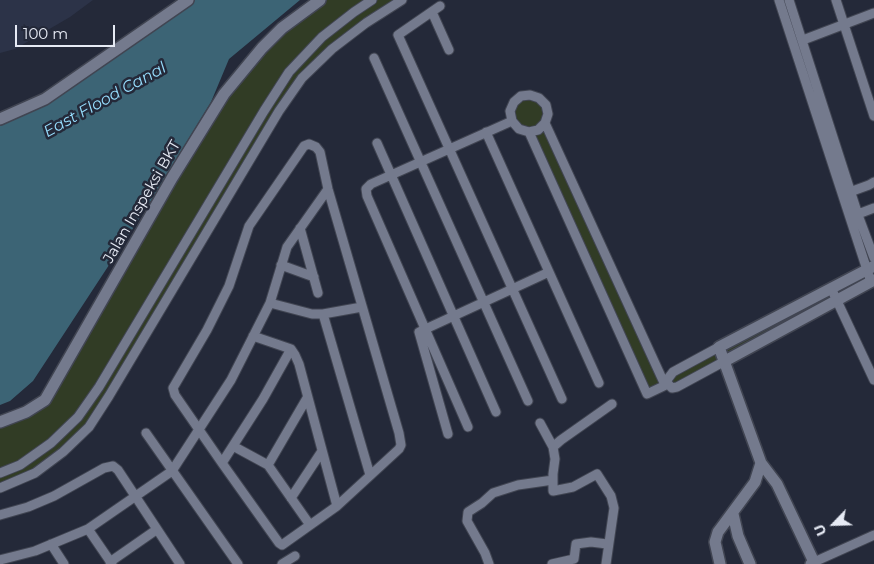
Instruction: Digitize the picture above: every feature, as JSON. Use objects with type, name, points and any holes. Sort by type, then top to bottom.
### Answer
[{"type":"street","points":[[0,119],[45,99],[188,0]]},
{"type":"street","name":"Jalan Inspeksi BKT","points":[[0,422],[26,412],[45,400],[172,178],[224,94],[262,48],[282,28],[320,0]]},
{"type":"street","points":[[0,473],[20,465],[51,443],[78,417],[99,387],[264,110],[289,72],[322,37],[372,0]]},
{"type":"street","points":[[0,488],[35,473],[63,452],[89,427],[279,111],[302,78],[332,49],[366,23],[402,0]]},
{"type":"street","points":[[780,0],[847,193]]},
{"type":"street","points":[[545,123],[666,384],[676,388],[873,281],[871,268],[847,193],[803,40],[789,0]]},
{"type":"street","points":[[836,0],[874,114]]},
{"type":"street","points":[[440,6],[398,35],[562,399]]},
{"type":"street","points":[[432,12],[449,50]]},
{"type":"street","points":[[803,40],[874,13]]},
{"type":"street","points":[[374,58],[528,401]]},
{"type":"street","points":[[530,95],[539,98],[546,105],[548,114],[545,123],[538,130],[529,132],[519,129],[512,121],[510,111],[514,102],[521,96],[530,95]]},
{"type":"street","points":[[468,427],[367,196],[366,188],[371,184],[512,121]]},
{"type":"street","points":[[486,132],[599,383]]},
{"type":"street","points":[[529,132],[647,394],[666,384],[673,372],[871,268]]},
{"type":"street","points":[[313,144],[320,152],[328,189],[401,440],[399,449],[337,506],[281,545],[175,395],[173,388],[208,330],[229,286],[250,226],[304,146],[313,144]]},
{"type":"street","points":[[377,144],[496,412]]},
{"type":"street","points":[[847,193],[874,182]]},
{"type":"street","points":[[4,561],[36,551],[88,529],[172,471],[231,380],[270,303],[287,247],[328,189]]},
{"type":"street","points":[[854,216],[874,208]]},
{"type":"street","points":[[854,216],[874,258]]},
{"type":"street","points":[[300,228],[318,293]]},
{"type":"street","points":[[281,265],[314,277]]},
{"type":"street","points":[[448,434],[419,332],[549,272]]},
{"type":"street","points":[[832,288],[874,380]]},
{"type":"street","points":[[270,303],[312,314],[323,314],[362,307]]},
{"type":"street","points":[[323,314],[370,475]]},
{"type":"street","points":[[253,336],[291,349],[299,364],[337,506]]},
{"type":"street","points":[[719,348],[761,463],[777,484],[813,563],[874,534]]},
{"type":"street","points":[[222,463],[291,349]]},
{"type":"street","points":[[268,465],[307,398]]},
{"type":"street","points":[[553,447],[612,404]]},
{"type":"street","points":[[540,423],[553,447],[555,459],[553,490],[573,487],[596,474],[599,475],[614,503],[606,564]]},
{"type":"street","points":[[146,433],[238,564]]},
{"type":"street","points":[[233,446],[268,465],[310,525]]},
{"type":"street","points":[[291,498],[322,451]]},
{"type":"street","points":[[720,564],[715,542],[718,532],[755,482],[761,463]]},
{"type":"street","points":[[0,515],[28,507],[54,496],[111,466],[115,466],[178,563]]},
{"type":"street","points":[[489,564],[467,521],[468,512],[482,504],[493,493],[518,485],[553,480]]},
{"type":"street","points":[[733,514],[734,526],[750,564]]},
{"type":"street","points":[[88,529],[111,563],[156,530]]},
{"type":"street","points":[[552,564],[574,559],[576,544],[591,542],[608,544]]},
{"type":"street","points":[[51,544],[64,564]]},
{"type":"street","points":[[282,564],[294,556]]},
{"type":"shaded area","points":[[0,0],[93,0],[70,17],[15,49],[0,53]]},
{"type":"green space","points":[[323,0],[404,0],[366,23],[302,78],[89,427],[35,473],[0,488],[0,421],[45,400],[167,186],[262,48]]},
{"type":"green space","points":[[521,96],[546,105],[545,124],[665,385],[647,394],[529,132],[512,121],[514,102]]},
{"type":"green space","points":[[831,288],[837,300],[672,388],[669,375]]},
{"type":"water","name":"East Flood Canal","points":[[191,0],[300,0],[229,59],[211,102],[147,207],[33,381],[10,401],[0,405],[0,121]]}]
